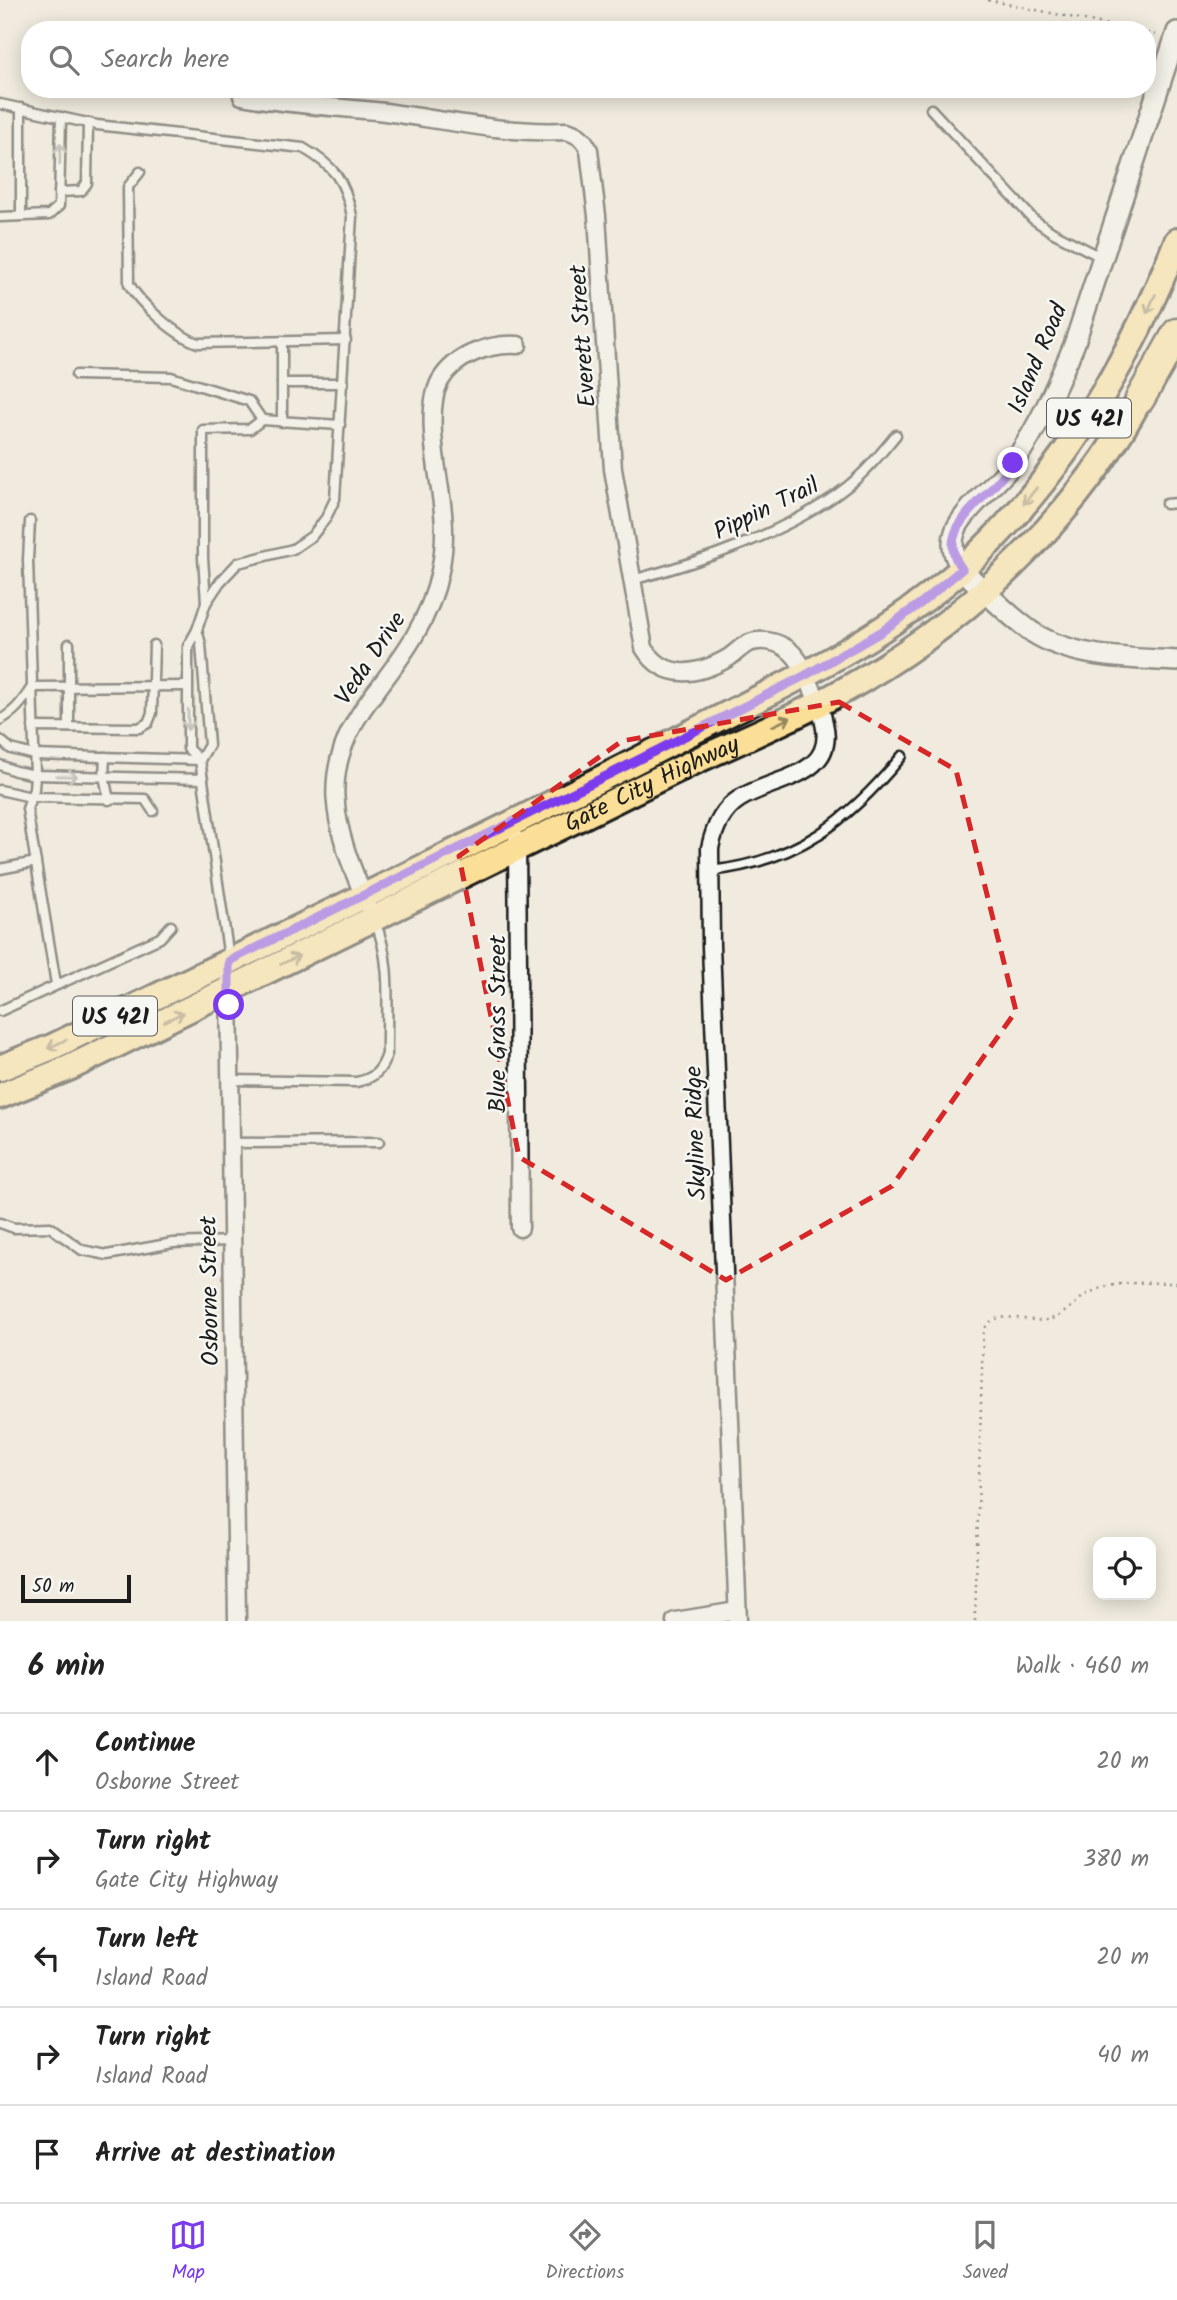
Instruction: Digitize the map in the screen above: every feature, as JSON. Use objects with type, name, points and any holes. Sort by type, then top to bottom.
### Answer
[{"type":"highway","points":[[1140,399],[1177,333]]},
{"type":"main road","name":"Gate City Highway","points":[[0,1068],[52,1047],[517,820],[806,675],[881,632],[962,569],[1017,512],[1058,462],[1089,417],[1142,323],[1177,241]]},
{"type":"main road","name":"Gate City Highway","points":[[0,1096],[71,1067],[518,848],[820,704],[908,651],[984,590],[1062,511],[1095,470],[1140,399],[1177,318]]},
{"type":"street","name":"Island Road","points":[[1156,95],[1177,32]]},
{"type":"street","name":"Everett Street","points":[[252,98],[280,104],[382,112],[496,127],[566,131],[576,134],[585,142],[589,150],[597,216],[613,469],[643,643],[649,656],[658,665],[668,670],[692,672],[715,665],[744,646],[764,641],[776,642],[795,655],[820,704]]},
{"type":"street","name":"Island Road","points":[[962,569],[954,555],[955,533],[961,519],[1013,463],[1057,386],[1074,345],[1155,98]]},
{"type":"street","name":"Veda Drive","points":[[373,919],[346,853],[337,815],[336,769],[341,747],[355,721],[415,637],[435,591],[444,543],[434,438],[435,392],[441,379],[461,360],[493,345],[518,345]]},
{"type":"street","points":[[962,569],[1032,632],[1056,644],[1090,654],[1177,661]]},
{"type":"street","name":"Skyline Ridge","points":[[738,1616],[711,946],[710,848],[720,819],[739,799],[807,769],[821,756],[827,735],[820,704]]},
{"type":"street","name":"Blue Grass Street","points":[[517,820],[520,1228]]},
{"type":"street","name":"Osborne Street","points":[[229,961],[228,1080],[237,1621]]},
{"type":"street","points":[[677,1621],[738,1616]]},
{"type":"lane","points":[[0,104],[88,123],[303,148],[322,159],[336,174],[347,192],[352,216],[335,499],[326,518],[312,536],[293,550],[238,563],[220,582],[206,603],[197,630],[188,646],[188,749],[200,760],[229,961]]},
{"type":"lane","points":[[21,108],[21,216]]},
{"type":"lane","points":[[931,108],[1033,219],[1102,258]]},
{"type":"lane","points":[[0,217],[49,215],[59,206],[61,117]]},
{"type":"lane","points":[[60,192],[81,191],[87,183],[88,123]]},
{"type":"lane","points":[[140,172],[128,187],[129,284],[137,298],[189,340],[198,343],[346,340]]},
{"type":"lane","points":[[282,341],[282,422]]},
{"type":"lane","points":[[76,375],[172,377],[249,401],[262,420]]},
{"type":"lane","points":[[282,383],[343,383]]},
{"type":"lane","points":[[206,603],[203,558],[203,430],[250,429],[262,420],[340,425]]},
{"type":"lane","name":"Pippin Trail","points":[[632,580],[716,555],[797,518],[850,485],[873,464],[896,435]]},
{"type":"lane","points":[[1166,504],[1177,503]]},
{"type":"lane","points":[[30,521],[28,560],[34,789],[27,809],[56,984]]},
{"type":"lane","points":[[197,630],[201,644],[209,745],[200,760]]},
{"type":"lane","points":[[69,644],[69,727]]},
{"type":"lane","points":[[33,727],[139,728],[148,723],[152,713],[154,645]]},
{"type":"lane","points":[[32,687],[188,686]]},
{"type":"lane","points":[[0,720],[22,703],[32,687]]},
{"type":"lane","points":[[0,740],[11,749],[34,755],[200,760]]},
{"type":"lane","points":[[710,871],[763,861],[814,837],[860,803],[902,756]]},
{"type":"lane","points":[[104,757],[108,800]]},
{"type":"lane","points":[[0,765],[34,775],[203,779]]},
{"type":"lane","points":[[0,790],[31,797],[145,799],[153,811]]},
{"type":"lane","points":[[0,869],[36,862]]},
{"type":"lane","points":[[228,1080],[356,1082],[367,1080],[376,1074],[384,1064],[387,1054],[386,960],[381,936],[373,919]]},
{"type":"lane","points":[[0,1011],[160,938],[172,926]]},
{"type":"lane","points":[[229,1143],[379,1142]]},
{"type":"lane","points":[[0,1223],[14,1228],[50,1227],[82,1250],[107,1255],[173,1243],[231,1241]]},
{"type":"path","points":[[988,0],[1090,21]]},
{"type":"path","points":[[975,1621],[983,1332],[986,1325],[999,1317],[1049,1320],[1084,1296],[1108,1287],[1136,1283],[1177,1283]]},
{"type":"highlighted area","points":[[839,702],[956,770],[1016,1011],[892,1186],[726,1280],[519,1157],[459,856],[622,741]]},
{"type":"route","points":[[229,1005],[229,961],[608,775],[806,675],[881,632],[962,569],[954,555],[953,547],[961,519],[990,491],[1013,463]]}]
